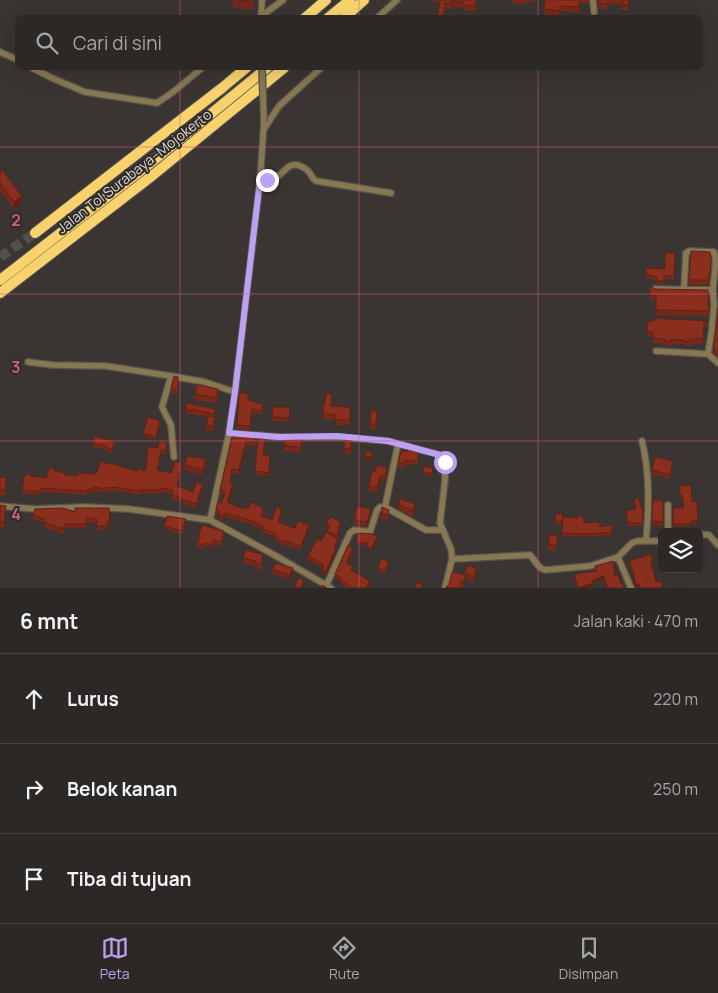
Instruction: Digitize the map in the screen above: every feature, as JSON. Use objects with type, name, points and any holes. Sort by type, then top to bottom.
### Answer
[{"type":"highway","points":[[309,15],[326,0]]},
{"type":"highway","points":[[332,15],[350,0]]},
{"type":"highway","points":[[347,15],[364,0]]},
{"type":"highway","points":[[35,233],[244,70]]},
{"type":"highway","name":"Jalan Tol Surabaya–Mojokerto","points":[[0,280],[147,166],[265,70]]},
{"type":"highway","name":"Jalan Tol Surabaya–Mojokerto","points":[[0,293],[153,176],[282,70]]},
{"type":"street","points":[[261,15],[262,0]]},
{"type":"street","points":[[264,15],[283,0]]},
{"type":"street","points":[[380,15],[397,0]]},
{"type":"street","points":[[593,0],[594,12]]},
{"type":"street","points":[[0,52],[15,59]]},
{"type":"street","points":[[36,70],[85,92],[157,103],[200,70]]},
{"type":"street","points":[[210,520],[229,433],[260,180],[264,122],[262,70]]},
{"type":"street","points":[[263,131],[279,106],[319,70]]},
{"type":"street","points":[[260,180],[271,180],[291,165],[298,165],[309,171],[313,180],[316,181],[391,193]]},
{"type":"street","points":[[684,289],[685,256],[688,250],[716,253],[717,276],[713,290],[716,306],[712,321],[715,336],[708,354]]},
{"type":"street","points":[[655,289],[713,290]]},
{"type":"street","points":[[703,321],[712,321]]},
{"type":"street","points":[[656,351],[708,354],[718,363]]},
{"type":"street","points":[[28,362],[52,365],[106,366],[205,382],[235,392]]},
{"type":"street","points":[[171,376],[162,407],[171,425],[174,458]]},
{"type":"street","points":[[229,433],[279,437],[337,436],[388,441],[440,455],[444,458],[445,462],[440,523],[451,549],[452,559],[445,588]]},
{"type":"street","points":[[642,440],[648,468],[649,508],[646,541]]},
{"type":"street","points":[[385,507],[398,444]]},
{"type":"street","points":[[668,505],[668,528]]},
{"type":"street","points":[[0,506],[35,509],[84,507],[129,509],[210,520],[329,587],[350,533],[354,530],[370,532],[378,508],[382,506],[426,530],[443,530]]},
{"type":"street","points":[[703,534],[709,535],[718,544]]},
{"type":"street","points":[[452,559],[530,555],[545,570],[590,566],[618,557],[632,543],[638,541],[658,541]]},
{"type":"street","points":[[618,557],[631,588]]},
{"type":"street","points":[[314,578],[317,588]]},
{"type":"building","points":[[237,0],[253,0],[253,2]]},
{"type":"building","points":[[440,0],[476,0],[475,6],[451,1],[451,4],[445,3],[443,15],[438,15]]},
{"type":"building","points":[[545,0],[579,0],[579,7],[560,6],[559,11],[544,9]]},
{"type":"building","points":[[598,0],[608,0],[608,4],[598,2]]},
{"type":"building","points":[[623,0],[629,0],[628,5],[622,5]]},
{"type":"building","points":[[2,170],[22,196],[14,202],[0,183],[0,172]]},
{"type":"building","points":[[691,251],[710,252],[709,280],[689,280]]},
{"type":"building","points":[[665,253],[675,253],[674,276],[664,276],[664,281],[657,281],[657,277],[646,274],[646,268],[665,269]]},
{"type":"building","points":[[650,286],[655,289],[708,290],[709,311],[656,310],[656,296],[650,295]]},
{"type":"building","points":[[718,308],[718,352],[714,348]]},
{"type":"building","points":[[654,318],[708,321],[704,322],[703,339],[690,339],[689,342],[671,339],[671,341],[665,341],[665,339],[653,338],[653,332],[647,332],[648,321],[654,321]]},
{"type":"building","points":[[174,376],[178,377],[178,389],[171,389]]},
{"type":"building","points":[[197,385],[218,389],[217,398],[195,394]]},
{"type":"building","points":[[239,393],[248,393],[248,400],[263,404],[262,411],[252,409],[250,426],[237,425]]},
{"type":"building","points":[[326,393],[332,394],[331,406],[350,407],[350,420],[336,420],[336,415],[323,414]]},
{"type":"building","points":[[187,403],[215,409],[214,414],[186,409]]},
{"type":"building","points":[[273,407],[290,407],[289,418],[272,417]]},
{"type":"building","points":[[371,410],[377,411],[376,424],[370,424]]},
{"type":"building","points":[[208,416],[215,417],[213,426],[206,425]]},
{"type":"building","points":[[148,417],[160,421],[156,437],[143,433]]},
{"type":"building","points":[[233,434],[256,436],[255,442],[246,441],[239,470],[232,469],[230,483],[233,484],[227,502],[234,506],[248,509],[251,502],[264,509],[261,516],[272,520],[276,507],[282,509],[278,522],[294,528],[298,521],[309,525],[301,546],[285,542],[275,536],[276,534],[262,528],[263,526],[253,521],[224,513],[223,516],[219,515],[220,511],[216,510],[218,502],[222,503],[225,492],[220,490]]},
{"type":"building","points":[[94,436],[115,441],[112,449],[93,443]]},
{"type":"building","points":[[286,437],[302,437],[301,448],[284,445]]},
{"type":"building","points":[[344,437],[351,438],[351,449],[344,449]]},
{"type":"building","points":[[258,438],[265,439],[263,454],[270,456],[269,473],[255,471]]},
{"type":"building","points":[[159,442],[167,442],[166,450],[161,450],[157,470],[171,473],[175,461],[182,463],[177,486],[193,492],[196,482],[203,484],[196,504],[172,495],[173,490],[160,488],[159,490],[142,489],[142,491],[112,487],[106,487],[106,489],[93,487],[93,490],[87,489],[87,491],[40,488],[40,491],[28,491],[22,489],[25,474],[46,478],[49,468],[66,473],[65,475],[78,476],[78,473],[96,474],[101,461],[144,471],[146,470],[148,447],[158,448]]},
{"type":"building","points":[[408,449],[418,450],[418,460],[404,461],[404,464],[398,463],[401,451],[407,452]]},
{"type":"building","points":[[366,451],[372,452],[372,457],[365,456]]},
{"type":"building","points":[[187,456],[206,459],[203,470],[185,465]]},
{"type":"building","points":[[655,457],[673,461],[670,475],[652,470]]},
{"type":"building","points":[[377,465],[387,468],[385,476],[381,475],[377,488],[369,486],[372,471],[375,472]]},
{"type":"building","points":[[424,466],[433,468],[432,474],[423,472]]},
{"type":"building","points":[[0,477],[6,478],[5,491],[0,490]]},
{"type":"building","points":[[691,485],[692,502],[697,502],[698,521],[691,521],[691,524],[673,524],[673,508],[684,508],[682,495],[680,495],[680,486]]},
{"type":"building","points":[[639,498],[641,507],[643,507],[642,523],[628,523],[626,511],[636,509],[634,499]]},
{"type":"building","points":[[400,499],[415,504],[413,511],[398,504]]},
{"type":"building","points":[[653,500],[663,501],[663,522],[652,521]]},
{"type":"building","points":[[0,505],[6,506],[4,523],[0,522]]},
{"type":"building","points":[[357,506],[371,509],[367,522],[354,520]]},
{"type":"building","points":[[382,507],[389,510],[388,515],[381,514]]},
{"type":"building","points":[[63,508],[75,512],[75,508],[109,508],[110,521],[107,521],[107,526],[97,526],[97,519],[86,518],[86,524],[65,524],[63,529],[44,522],[45,519],[33,515],[35,509]]},
{"type":"building","points":[[556,514],[563,514],[562,522],[555,521]]},
{"type":"building","points":[[167,516],[186,519],[182,531],[164,526]]},
{"type":"building","points":[[578,516],[583,516],[584,523],[599,522],[600,527],[612,525],[612,532],[591,534],[562,533],[563,517],[578,518]]},
{"type":"building","points":[[330,517],[341,522],[337,535],[327,532],[330,525],[326,524]]},
{"type":"building","points":[[202,525],[224,531],[221,542],[213,540],[211,545],[197,543]]},
{"type":"building","points":[[326,532],[338,539],[326,571],[322,569],[324,565],[308,556],[317,539],[321,541]]},
{"type":"building","points":[[358,533],[377,536],[372,548],[367,546],[368,544],[356,541]]},
{"type":"building","points":[[550,534],[558,536],[556,546],[548,544]]},
{"type":"building","points":[[348,545],[353,548],[346,563],[353,566],[351,570],[370,581],[366,588],[353,588],[340,580],[341,578],[335,574]]},
{"type":"building","points":[[245,550],[263,554],[261,565],[256,564],[256,561],[243,558]]},
{"type":"building","points":[[651,554],[656,582],[661,581],[663,586],[658,588],[640,588],[639,584],[636,585],[629,561]]},
{"type":"building","points":[[381,559],[389,561],[385,571],[378,568]]},
{"type":"building","points":[[613,561],[615,576],[618,575],[624,588],[604,588],[607,587],[604,576],[593,580],[593,583],[578,588],[574,574],[596,571],[595,566]]},
{"type":"building","points":[[276,563],[293,568],[290,575],[272,570]]},
{"type":"building","points":[[468,565],[477,569],[474,577],[465,572]]},
{"type":"building","points":[[452,572],[465,575],[464,582],[461,581],[461,588],[445,588],[449,584]]},
{"type":"building","points":[[298,578],[304,580],[301,588],[294,588]]},
{"type":"building","points":[[416,583],[422,583],[422,588],[415,588]]},
{"type":"tunnel","points":[[0,257],[35,233]]},
{"type":"route","points":[[267,180],[260,180],[229,433],[279,437],[337,436],[388,441],[440,455],[444,458],[445,462]]}]
